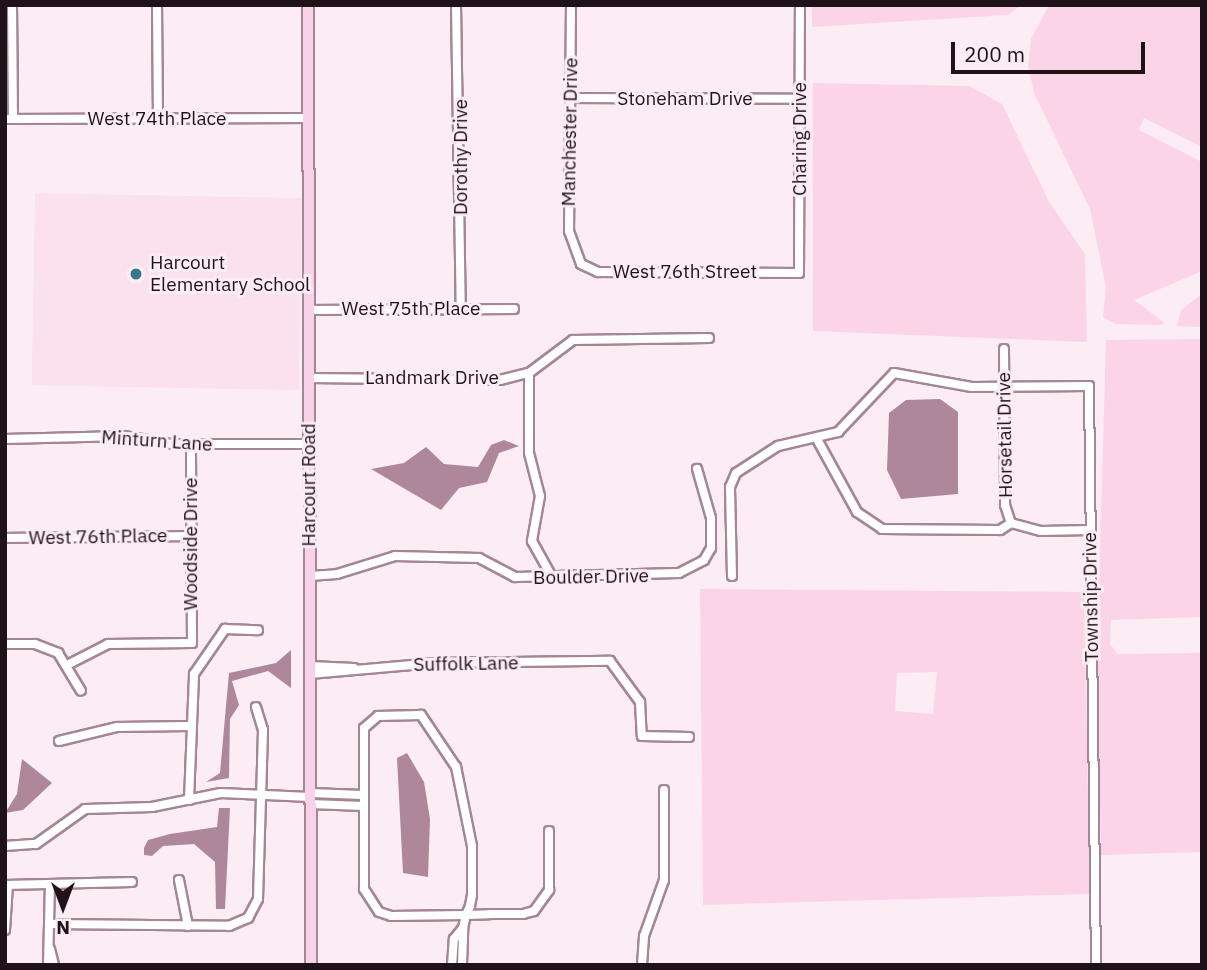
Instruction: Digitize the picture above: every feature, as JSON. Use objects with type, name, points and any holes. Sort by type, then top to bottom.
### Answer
[{"type":"street","points":[[9,119],[12,5]]},
{"type":"street","points":[[158,5],[158,119]]},
{"type":"street","name":"Harcourt Road","points":[[308,5],[311,965]]},
{"type":"street","name":"Dorothy Drive","points":[[456,5],[461,310]]},
{"type":"street","name":"Manchester Drive","points":[[571,5],[570,236],[577,258]]},
{"type":"street","name":"Charing Drive","points":[[799,273],[800,5]]},
{"type":"street","name":"Stoneham Drive","points":[[570,98],[800,99]]},
{"type":"street","name":"West 74th Place","points":[[9,119],[309,118]]},
{"type":"street","name":"West 76th Street","points":[[577,258],[598,272],[799,273]]},
{"type":"street","name":"West 75th Place","points":[[309,310],[514,309]]},
{"type":"street","name":"Landmark Drive","points":[[309,378],[500,380],[529,373],[573,340],[709,338]]},
{"type":"street","name":"Horsetail Drive","points":[[1004,349],[1005,505],[1011,523],[1041,531],[1090,530]]},
{"type":"street","points":[[529,373],[529,453],[540,496],[531,538],[552,577]]},
{"type":"street","points":[[732,576],[730,487],[736,473],[778,446],[818,441],[838,432],[894,373],[1004,386]]},
{"type":"street","name":"Township Drive","points":[[1004,386],[1089,386],[1096,965]]},
{"type":"street","name":"Minturn Lane","points":[[5,439],[129,436],[191,445],[309,444]]},
{"type":"street","points":[[818,441],[857,512],[882,529],[999,530],[1011,523]]},
{"type":"street","name":"Woodside Drive","points":[[69,664],[108,645],[192,643],[191,445]]},
{"type":"street","name":"Boulder Drive","points":[[310,576],[338,574],[395,556],[479,558],[513,577],[664,575],[708,555],[711,518],[697,469]]},
{"type":"street","name":"West 76th Place","points":[[5,538],[191,536]]},
{"type":"street","points":[[189,800],[189,726],[194,674],[219,635],[234,625],[258,630]]},
{"type":"street","points":[[5,644],[38,645],[69,664],[81,691]]},
{"type":"street","name":"Suffolk Lane","points":[[310,670],[610,661],[621,669],[628,694],[640,702],[642,736],[689,737]]},
{"type":"street","points":[[50,924],[233,925],[254,910],[263,727],[256,707]]},
{"type":"street","points":[[462,965],[463,928],[466,915],[471,839],[457,770],[429,720],[387,714],[370,721],[360,736],[364,889],[373,908],[391,916],[466,915],[523,914],[539,908],[549,890],[549,831]]},
{"type":"street","points":[[59,741],[117,727],[189,726]]},
{"type":"street","points":[[642,965],[644,936],[664,880],[664,790]]},
{"type":"street","points":[[5,846],[36,844],[82,810],[261,794],[363,806]]},
{"type":"street","points":[[310,798],[363,795]]},
{"type":"street","points":[[179,880],[188,926]]},
{"type":"street","points":[[5,930],[7,885],[132,882]]},
{"type":"street","points":[[48,965],[50,884]]},
{"type":"street","points":[[452,965],[454,939],[463,928]]},
{"type":"street","points":[[50,949],[54,965]]},
{"type":"shaded area","points":[[812,5],[1021,5],[1008,15],[812,27]]},
{"type":"shaded area","points":[[1049,5],[1202,5],[1202,147],[1144,118],[1139,130],[1202,162],[1202,271],[1134,300],[1165,323],[1115,324],[1103,317],[1106,287],[1090,209],[1034,93],[1028,66],[1031,39]]},
{"type":"shaded area","points":[[813,83],[969,86],[1002,104],[1049,202],[1085,254],[1087,342],[813,331]]},
{"type":"shaded area","points":[[35,193],[302,198],[299,390],[32,385]]},
{"type":"shaded area","points":[[1202,294],[1202,327],[1177,326],[1181,310]]},
{"type":"shaded area","points":[[1202,339],[1202,617],[1111,620],[1110,644],[1118,654],[1202,653],[1202,852],[1101,855],[1097,655],[1106,340]]},
{"type":"shaded area","points":[[940,399],[958,412],[958,494],[901,499],[887,470],[889,413],[906,400]]},
{"type":"shaded area","points":[[504,440],[519,446],[499,453],[487,482],[459,488],[441,510],[371,469],[404,463],[426,447],[444,464],[478,467],[491,445]]},
{"type":"shaded area","points":[[700,589],[1084,592],[1090,894],[703,905]],"holes":[[[937,672],[933,714],[895,711],[897,673]]]},
{"type":"shaded area","points":[[291,650],[291,688],[268,671],[232,681],[239,705],[230,719],[229,778],[206,782],[220,773],[229,673],[276,663]]},
{"type":"shaded area","points":[[407,753],[424,782],[430,819],[428,877],[403,873],[397,758]]},
{"type":"shaded area","points":[[22,759],[52,783],[23,810],[5,813],[17,794]]},
{"type":"shaded area","points":[[219,808],[230,808],[225,909],[216,909],[215,862],[194,844],[163,846],[152,856],[144,855],[148,840],[217,827]]},
{"type":"place","name":"Harcourt Elementary School","points":[[136,274]]}]
